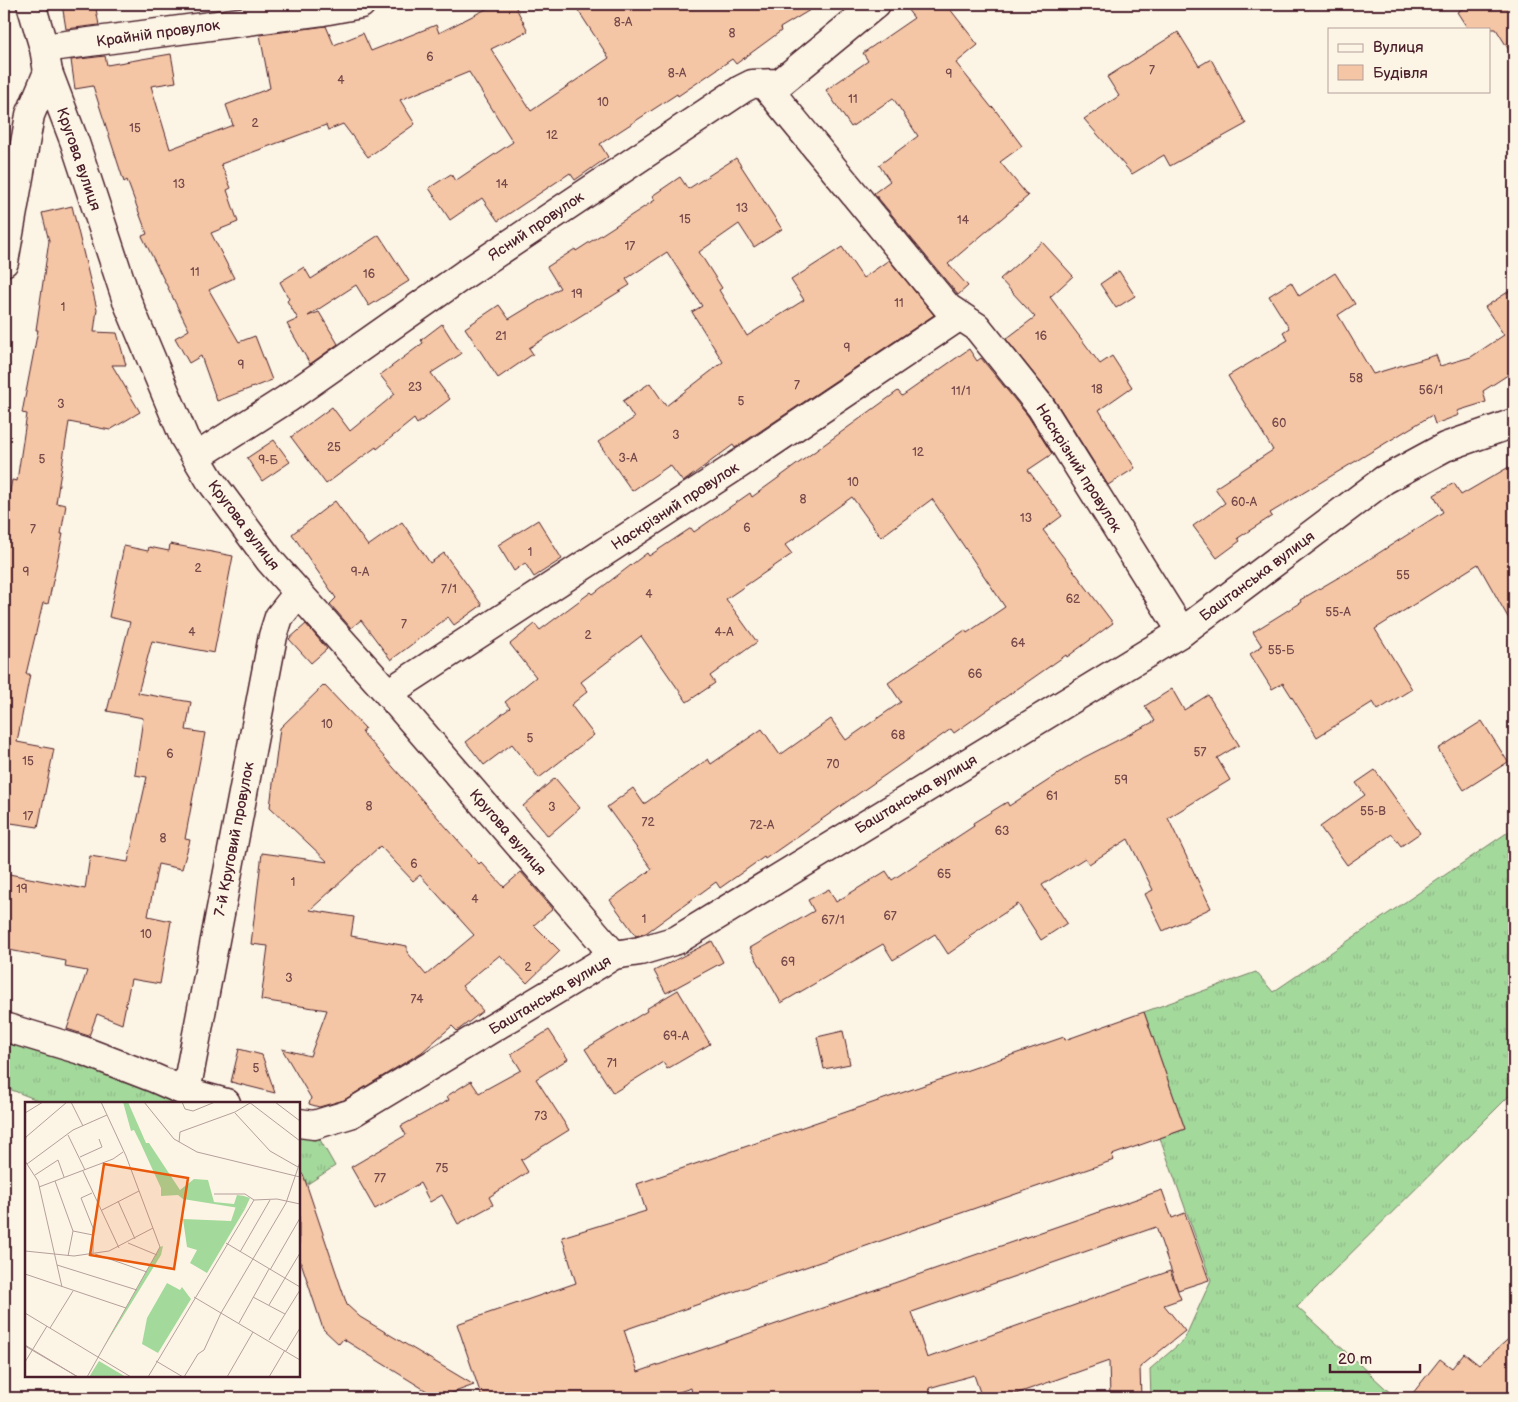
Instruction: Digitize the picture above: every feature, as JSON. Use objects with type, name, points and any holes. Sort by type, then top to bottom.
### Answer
[{"type":"street","name":"Кругова вулиця","points":[[31,4],[46,60],[127,301],[184,437],[210,480],[264,554],[388,693],[614,956]]},
{"type":"street","name":"Ясний провулок","points":[[196,457],[287,399],[465,274],[742,88],[752,84],[780,82],[876,4]]},
{"type":"street","name":"Крайній провулок","points":[[46,60],[349,5]]},
{"type":"street","points":[[4,262],[30,115],[46,60]]},
{"type":"street","name":"Наскрізний провулок","points":[[764,84],[948,308],[977,328],[1041,407],[1182,632]]},
{"type":"street","name":"Наскрізний провулок","points":[[388,693],[747,459],[960,316]]},
{"type":"street","name":"Баштанська вулиця","points":[[300,1122],[314,1126],[350,1114],[614,956],[640,952],[677,940],[1182,632],[1384,480],[1445,447],[1514,423]]},
{"type":"street","name":"7-й Круговий провулок","points":[[186,1092],[273,636],[279,617],[298,593]]},
{"type":"street","points":[[4,1026],[84,1051],[186,1092],[222,1102]]},
{"type":"green space","points":[[1514,828],[1514,1091],[1297,1307],[1396,1398],[1151,1398],[1150,1369],[1184,1340],[1211,1280],[1160,1138],[1185,1129],[1144,1012],[1256,972],[1273,992]]},
{"type":"green space","points":[[4,1036],[191,1102],[42,1102],[4,1087]]},
{"type":"green space","points":[[300,1130],[315,1131],[335,1166],[306,1185],[300,1183]]},
{"type":"building","points":[[62,4],[95,4],[99,25],[66,29]]},
{"type":"building","points":[[496,4],[514,4],[528,31],[491,49],[531,111],[609,58],[574,4],[820,4],[780,28],[781,31],[736,64],[732,59],[678,96],[677,94],[600,144],[608,157],[575,180],[570,173],[498,221],[482,198],[450,220],[429,188],[451,174],[455,181],[513,142],[469,72],[400,100],[415,124],[368,157],[343,124],[328,130],[326,125],[221,164],[231,188],[227,190],[238,222],[211,233],[234,278],[209,290],[239,342],[255,336],[272,380],[217,401],[201,356],[189,363],[175,338],[189,330],[142,236],[147,234],[127,180],[124,182],[93,86],[75,89],[71,60],[105,56],[107,65],[171,54],[176,82],[151,86],[170,149],[233,125],[226,105],[270,88],[260,35],[326,26],[334,45],[363,33],[371,51],[436,25],[439,33]]},
{"type":"building","points":[[903,4],[946,4],[978,45],[956,63],[993,107],[1022,146],[1000,162],[1028,196],[948,264],[968,286],[958,295],[874,193],[890,181],[879,165],[918,136],[893,98],[851,127],[826,90],[868,61],[863,53],[914,18]]},
{"type":"building","points":[[1470,4],[1514,4],[1514,58],[1496,29],[1467,28],[1457,12]]},
{"type":"building","points":[[1178,32],[1199,66],[1211,59],[1246,124],[1170,166],[1164,155],[1132,174],[1084,119],[1119,96],[1107,77]]},
{"type":"building","points":[[736,158],[782,229],[754,247],[739,224],[699,252],[722,288],[719,290],[747,336],[804,300],[791,280],[842,247],[863,278],[889,260],[934,315],[735,448],[733,445],[683,482],[670,465],[632,491],[598,442],[634,418],[623,401],[650,383],[666,406],[723,362],[692,312],[702,306],[667,252],[626,279],[630,285],[529,348],[533,354],[498,378],[465,328],[499,305],[509,319],[560,288],[547,267],[575,249],[576,251],[655,200],[652,196],[680,177],[688,189]]},
{"type":"building","points":[[72,206],[97,309],[94,332],[117,333],[126,365],[112,365],[140,412],[110,430],[69,422],[56,503],[66,505],[61,534],[63,534],[48,604],[43,603],[26,674],[30,674],[17,742],[54,749],[38,827],[4,822],[4,522],[12,480],[17,481],[27,414],[22,413],[38,330],[36,330],[49,241],[42,213]]},
{"type":"building","points":[[379,235],[409,281],[369,306],[356,285],[308,316],[319,312],[338,344],[310,364],[287,324],[298,319],[287,301],[289,299],[280,282],[304,267],[311,279]]},
{"type":"building","points":[[1042,242],[1073,276],[1050,297],[1100,364],[1112,356],[1132,387],[1099,410],[1135,468],[1108,485],[1054,399],[1006,339],[1035,317],[1000,279]]},
{"type":"building","points":[[1119,271],[1135,296],[1116,308],[1100,284]]},
{"type":"building","points":[[1335,273],[1355,304],[1338,315],[1373,374],[1436,355],[1440,366],[1471,357],[1504,335],[1485,307],[1514,288],[1514,371],[1483,391],[1486,402],[1457,411],[1459,415],[1435,424],[1432,415],[1270,513],[1272,516],[1238,538],[1240,541],[1217,558],[1193,526],[1225,503],[1215,488],[1273,450],[1228,376],[1288,340],[1283,332],[1289,328],[1269,296],[1291,282],[1299,296]]},
{"type":"building","points":[[442,324],[461,354],[431,373],[450,399],[417,424],[414,419],[377,449],[376,447],[326,484],[291,437],[332,407],[350,431],[395,394],[380,375],[423,343],[421,340]]},
{"type":"building","points":[[969,349],[977,361],[981,358],[1028,416],[1052,454],[1028,470],[1062,516],[1043,530],[1113,623],[1067,657],[1066,655],[954,733],[951,729],[765,859],[764,857],[720,888],[716,882],[646,933],[636,936],[610,900],[652,869],[607,807],[633,788],[644,804],[708,759],[711,764],[762,729],[780,755],[831,719],[846,740],[901,702],[888,683],[965,630],[967,633],[1005,607],[932,499],[881,537],[852,497],[785,545],[792,554],[726,599],[757,642],[710,676],[715,683],[687,702],[641,636],[581,682],[588,691],[571,705],[594,735],[539,778],[512,744],[484,765],[466,742],[510,708],[505,702],[536,677],[510,644],[535,624],[540,630],[591,592],[593,594],[647,553],[649,556],[691,528],[694,532],[750,493],[752,497],[898,391],[902,396]]},
{"type":"building","points":[[274,440],[290,462],[262,481],[247,458]]},
{"type":"building","points":[[1514,464],[1514,628],[1478,564],[1375,629],[1412,689],[1378,710],[1373,702],[1317,737],[1283,683],[1272,689],[1250,654],[1262,646],[1253,632],[1301,602],[1300,600],[1346,574],[1443,512],[1434,495],[1454,483],[1461,495]]},
{"type":"building","points":[[335,501],[368,546],[402,522],[430,563],[444,553],[482,605],[454,625],[448,617],[391,660],[361,620],[351,628],[330,604],[336,598],[292,534]]},
{"type":"building","points":[[538,520],[562,559],[534,577],[525,563],[514,571],[498,545]]},
{"type":"building","points":[[170,544],[233,556],[214,653],[152,641],[138,693],[191,702],[186,730],[205,733],[185,839],[190,840],[182,869],[158,864],[148,916],[171,921],[160,984],[131,979],[122,1024],[97,1014],[89,1036],[67,1029],[87,971],[65,967],[66,961],[4,949],[4,873],[85,889],[90,856],[128,862],[147,777],[135,775],[143,718],[107,711],[130,622],[109,617],[124,546],[148,551],[149,547],[169,551]]},
{"type":"building","points":[[306,624],[327,649],[311,663],[289,639]]},
{"type":"building","points":[[324,685],[365,728],[362,732],[479,864],[481,862],[504,887],[521,872],[553,909],[534,925],[560,951],[527,983],[500,955],[462,986],[483,1011],[457,1031],[452,1026],[422,1052],[344,1100],[319,1107],[309,1104],[311,1098],[282,1049],[310,1056],[327,1010],[261,1000],[268,946],[251,944],[262,853],[328,862],[270,807],[280,728]],"holes":[[[380,846],[413,881],[420,875],[474,935],[426,975],[407,952],[407,946],[351,936],[354,917],[310,910]]]},
{"type":"building","points":[[1172,689],[1184,710],[1208,695],[1239,745],[1217,758],[1230,780],[1168,818],[1211,908],[1163,931],[1145,894],[1153,890],[1128,839],[1089,864],[1085,858],[1042,885],[1067,923],[1041,940],[1018,904],[969,936],[971,938],[948,954],[935,934],[893,960],[883,944],[781,1003],[750,948],[814,911],[808,900],[829,889],[836,902],[886,871],[892,880],[974,826],[973,823],[1007,802],[1009,806],[1083,758],[1155,721],[1145,706]]},
{"type":"building","points":[[1482,721],[1508,762],[1464,790],[1438,749]]},
{"type":"building","points":[[1375,770],[1420,833],[1401,846],[1392,834],[1347,865],[1320,827],[1365,795],[1356,783]]},
{"type":"building","points":[[555,778],[580,808],[548,836],[523,806]]},
{"type":"building","points":[[712,941],[723,962],[666,993],[654,971]]},
{"type":"building","points":[[678,990],[710,1044],[667,1069],[663,1062],[613,1093],[585,1049]]},
{"type":"building","points":[[1144,1012],[1185,1129],[1112,1155],[1114,1160],[624,1330],[638,1372],[1162,1190],[1172,1218],[1185,1213],[1209,1280],[1178,1290],[1156,1227],[912,1312],[927,1358],[1170,1271],[1181,1299],[1164,1305],[1185,1331],[1140,1367],[1141,1398],[1110,1398],[1109,1361],[1004,1398],[982,1398],[974,1375],[929,1388],[932,1398],[693,1398],[691,1388],[661,1398],[482,1398],[457,1324],[576,1283],[562,1237],[646,1211],[637,1184],[1064,1037],[1065,1040]]},
{"type":"building","points":[[549,1030],[568,1059],[536,1079],[569,1130],[521,1160],[528,1172],[489,1197],[493,1205],[458,1224],[442,1195],[430,1202],[420,1183],[375,1209],[351,1167],[406,1135],[401,1126],[449,1100],[447,1096],[471,1081],[479,1093],[521,1070],[511,1054]]},
{"type":"building","points":[[843,1031],[850,1064],[824,1069],[817,1037]]},
{"type":"building","points":[[239,1049],[262,1055],[275,1093],[231,1082]]},
{"type":"building","points":[[303,1174],[347,1305],[360,1317],[474,1385],[438,1398],[343,1339],[339,1344],[323,1329],[300,1259],[300,1175]]},
{"type":"building","points":[[1514,1334],[1514,1398],[1409,1398],[1440,1359],[1452,1368],[1464,1353],[1479,1365]]}]
